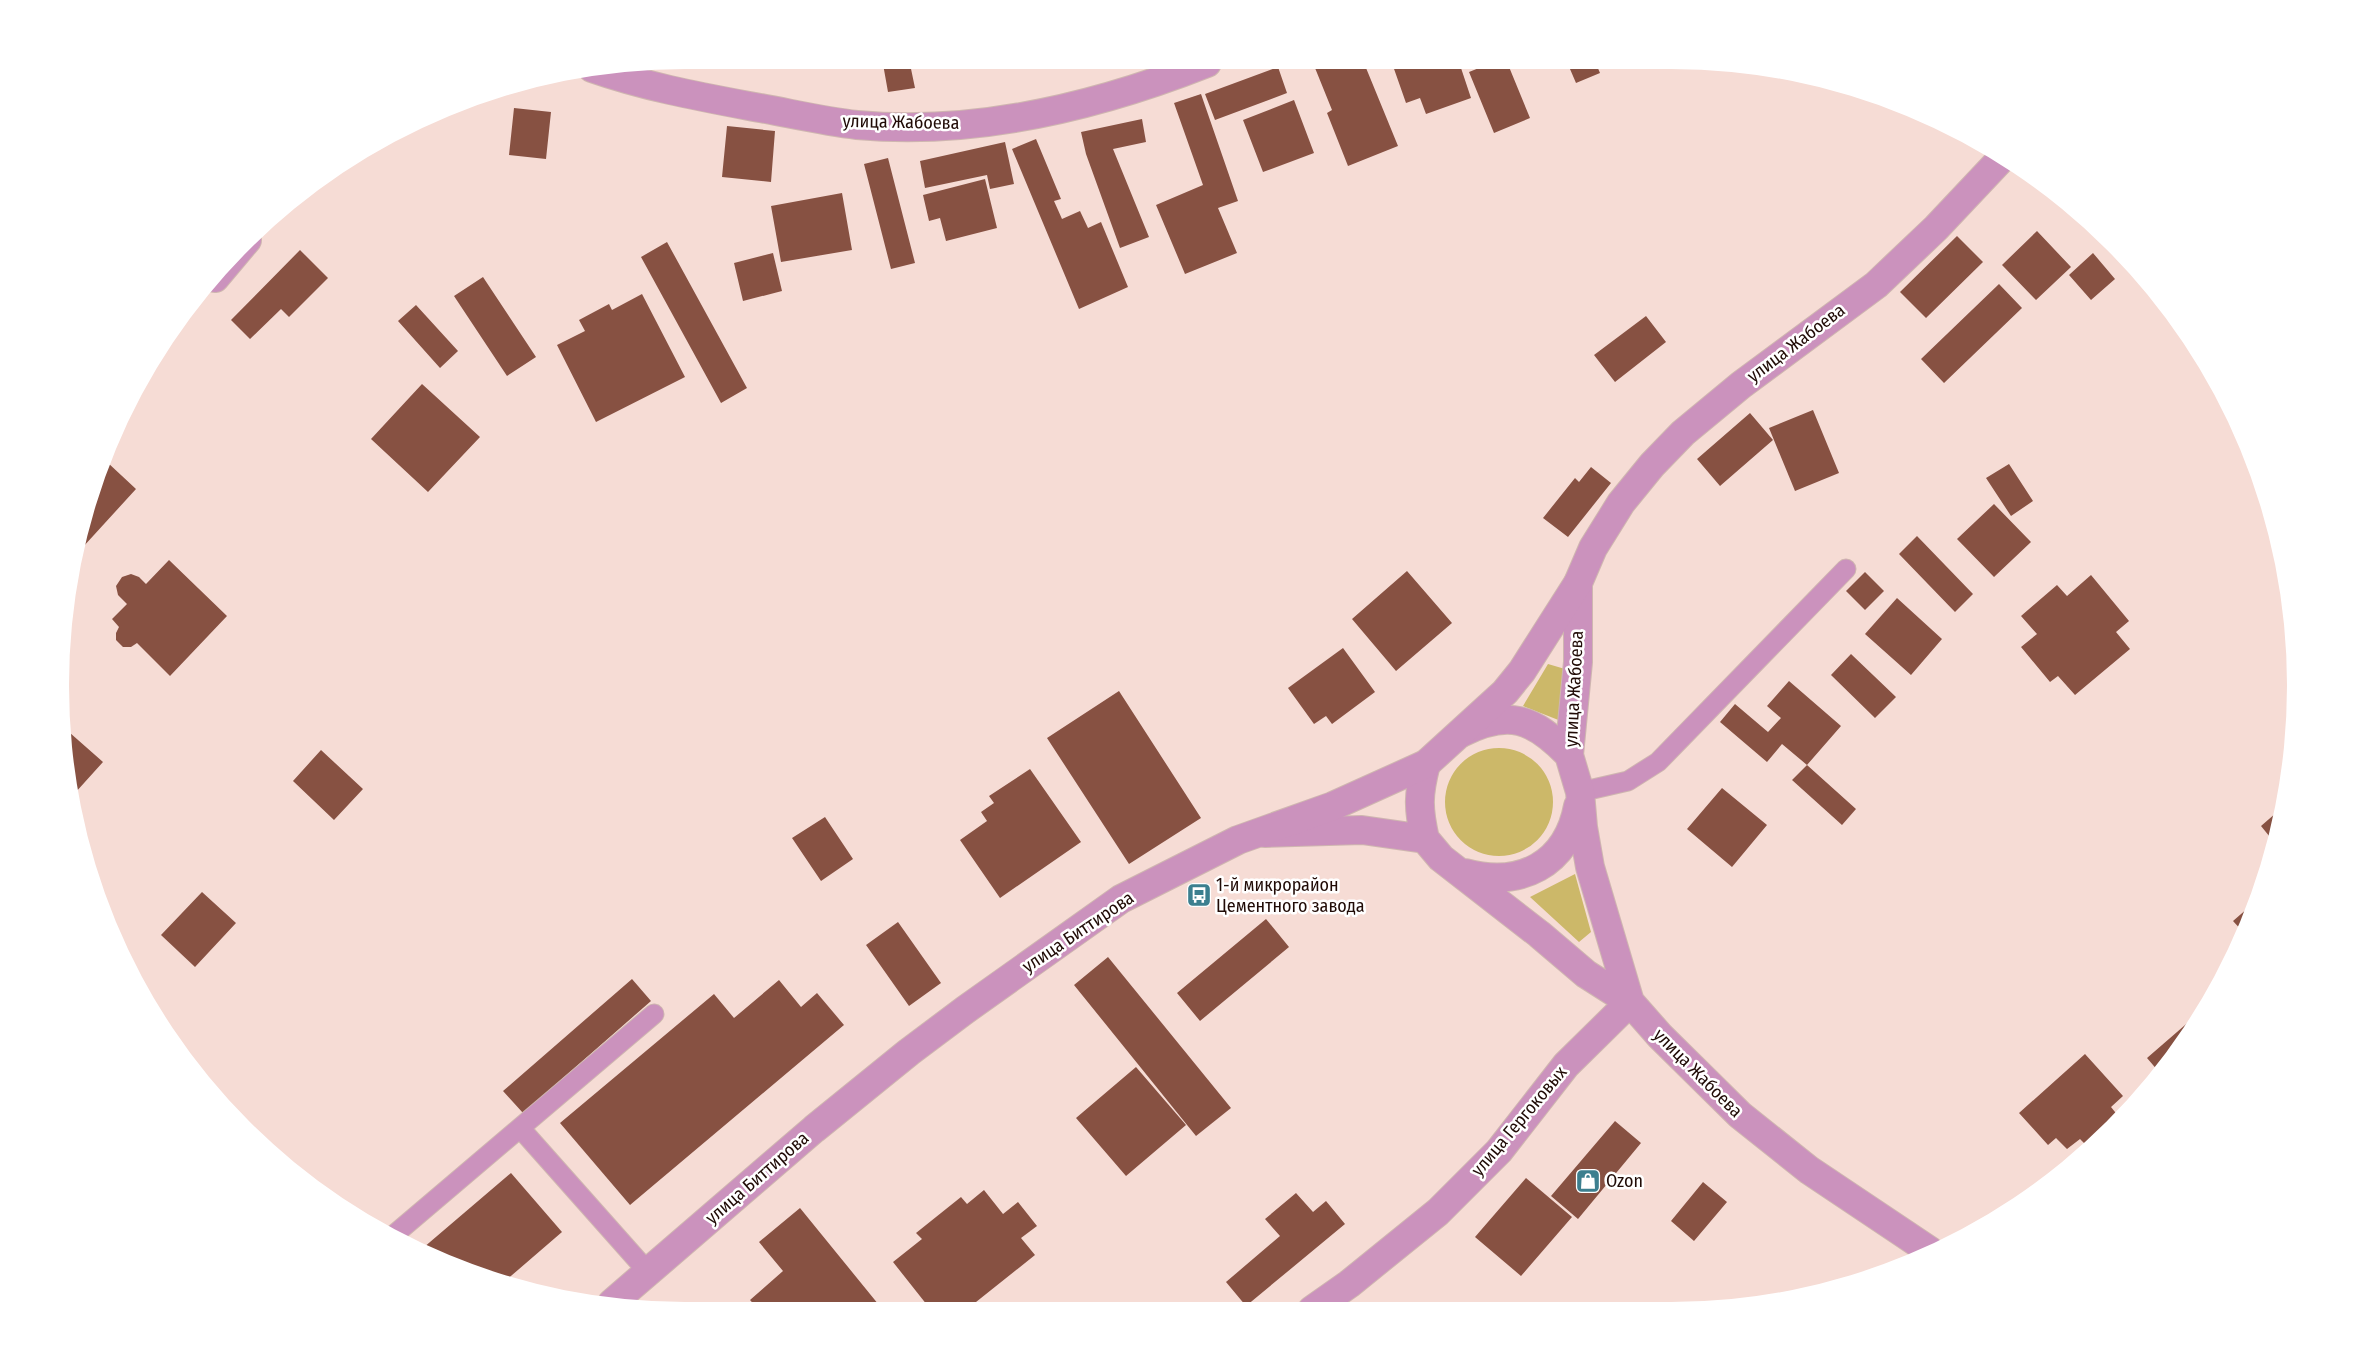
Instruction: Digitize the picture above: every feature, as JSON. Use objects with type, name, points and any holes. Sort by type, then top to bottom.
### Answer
[{"type":"street","name":"улица Жабоева","points":[[609,74],[635,82],[730,102],[857,125],[945,126],[1041,113],[1109,97],[1168,79],[1192,69]]},
{"type":"street","name":"улица Жабоева","points":[[1924,1248],[1809,1170],[1740,1116],[1660,1036],[1630,1002],[1590,867],[1583,827],[1580,792],[1569,755],[1578,662],[1578,583],[1593,548],[1622,503],[1652,465],[1677,439],[1741,385],[1876,285],[1936,228],[1997,163]]},
{"type":"street","name":"улица Биттирова","points":[[618,1298],[814,1129],[964,1010],[1122,899],[1238,840],[1333,806],[1426,764],[1505,692],[1537,649],[1578,583]]},
{"type":"street","points":[[1455,736],[1495,719],[1514,720],[1533,725],[1551,736],[1569,755]]},
{"type":"street","points":[[1426,764],[1419,790],[1419,812],[1425,839],[1441,858],[1461,872],[1586,974],[1630,1002]]},
{"type":"street","points":[[1461,872],[1496,879],[1518,876],[1539,868],[1556,854],[1568,836],[1576,815],[1580,792]]},
{"type":"street","points":[[1262,833],[1362,830],[1425,839]]},
{"type":"street","name":"улица Гергоковых","points":[[1323,1302],[1349,1284],[1438,1212],[1499,1151],[1566,1064],[1630,1002]]},
{"type":"lane","points":[[1580,792],[1628,781],[1658,762],[1846,569]]},
{"type":"lane","points":[[398,1231],[521,1129],[654,1014]]},
{"type":"lane","points":[[521,1129],[648,1272]]},
{"type":"shaded area","points":[[1548,664],[1565,669],[1561,721],[1523,706]]},
{"type":"shaded area","points":[[1499,748],[1520,752],[1537,764],[1549,781],[1553,802],[1549,823],[1537,840],[1520,852],[1499,856],[1478,852],[1461,840],[1449,823],[1445,802],[1449,781],[1461,764],[1478,752]]},
{"type":"shaded area","points":[[1575,874],[1591,932],[1579,942],[1530,897]]},
{"type":"building","points":[[884,69],[911,69],[915,88],[888,92]]},
{"type":"building","points":[[1273,69],[1279,69],[1287,93],[1215,120],[1205,94]]},
{"type":"building","points":[[1315,69],[1366,69],[1398,146],[1348,166],[1327,113],[1332,110]]},
{"type":"building","points":[[1394,69],[1461,69],[1471,98],[1426,114],[1420,98],[1406,103]]},
{"type":"building","points":[[1476,69],[1510,69],[1530,118],[1494,133],[1469,72]]},
{"type":"building","points":[[1570,69],[1598,69],[1600,73],[1576,83]]},
{"type":"building","points":[[1201,94],[1238,201],[1218,208],[1237,253],[1185,274],[1156,205],[1203,185],[1174,103]]},
{"type":"building","points":[[1294,100],[1314,153],[1263,172],[1243,120]]},
{"type":"building","points":[[514,108],[551,112],[546,159],[509,155]]},
{"type":"building","points":[[1142,119],[1146,142],[1113,149],[1149,237],[1120,248],[1086,154],[1081,132]]},
{"type":"building","points":[[727,126],[775,131],[771,182],[722,177]]},
{"type":"building","points":[[1036,139],[1061,199],[1054,201],[1062,219],[1080,211],[1088,228],[1101,222],[1128,287],[1079,309],[1012,149]]},
{"type":"building","points":[[1005,142],[1014,184],[990,189],[987,175],[925,188],[920,161]]},
{"type":"building","points":[[888,158],[915,263],[891,269],[864,164]]},
{"type":"building","points":[[985,179],[997,228],[946,241],[940,218],[929,221],[923,195]]},
{"type":"building","points":[[842,193],[852,250],[781,262],[771,206]]},
{"type":"building","points":[[2037,231],[2071,267],[2036,300],[2002,265]]},
{"type":"building","points":[[1957,236],[1983,262],[1926,318],[1900,292]]},
{"type":"building","points":[[667,242],[747,388],[721,403],[641,257]]},
{"type":"building","points":[[300,250],[328,278],[289,317],[281,309],[250,339],[231,320]]},
{"type":"building","points":[[773,253],[782,291],[743,301],[734,263]]},
{"type":"building","points":[[2093,253],[2115,279],[2091,300],[2069,275]]},
{"type":"building","points":[[483,277],[536,357],[507,376],[454,296]]},
{"type":"building","points":[[1999,284],[2022,308],[1944,383],[1921,359]]},
{"type":"building","points":[[642,294],[685,377],[596,422],[557,345],[585,331],[579,320],[609,304],[612,310]]},
{"type":"building","points":[[416,305],[458,351],[440,368],[398,321]]},
{"type":"building","points":[[1646,316],[1666,342],[1615,382],[1594,355]]},
{"type":"building","points":[[422,384],[480,437],[428,492],[371,439]]},
{"type":"building","points":[[1813,410],[1839,473],[1795,491],[1769,428]]},
{"type":"building","points":[[1750,413],[1773,440],[1720,486],[1697,459]]},
{"type":"building","points":[[2009,464],[2033,501],[2011,516],[1986,478]]},
{"type":"building","points":[[110,465],[136,489],[86,544],[101,487]]},
{"type":"building","points":[[1591,467],[1611,483],[1568,537],[1543,518],[1575,478],[1579,482]]},
{"type":"building","points":[[1994,504],[2031,542],[1994,577],[1957,539]]},
{"type":"building","points":[[1917,536],[1973,594],[1955,612],[1899,554]]},
{"type":"building","points":[[169,560],[227,616],[170,676],[137,643],[131,647],[123,647],[116,640],[116,633],[119,627],[112,619],[127,604],[118,595],[116,586],[122,577],[131,574],[139,577],[146,584]]},
{"type":"building","points":[[1407,571],[1452,623],[1396,671],[1352,619]]},
{"type":"building","points":[[1865,572],[1884,591],[1865,610],[1846,591]]},
{"type":"building","points":[[2091,575],[2129,621],[2116,632],[2130,649],[2075,695],[2058,676],[2050,682],[2021,647],[2037,634],[2021,616],[2057,585],[2067,596]]},
{"type":"building","points":[[1897,598],[1942,639],[1911,675],[1865,634]]},
{"type":"building","points":[[1343,648],[1375,692],[1332,724],[1326,716],[1314,724],[1288,688]]},
{"type":"building","points":[[1851,654],[1896,697],[1875,718],[1831,675]]},
{"type":"building","points":[[1789,681],[1841,726],[1807,765],[1782,744],[1767,762],[1720,722],[1735,704],[1768,732],[1781,718],[1767,706]]},
{"type":"building","points":[[1119,691],[1201,818],[1129,864],[1047,738]]},
{"type":"building","points":[[71,734],[103,762],[78,790]]},
{"type":"building","points":[[321,750],[363,789],[334,820],[293,781]]},
{"type":"building","points":[[1807,765],[1856,809],[1842,825],[1792,780]]},
{"type":"building","points":[[1030,769],[1081,842],[1000,898],[960,840],[987,821],[981,812],[994,803],[989,796]]},
{"type":"building","points":[[1722,788],[1767,825],[1732,867],[1687,829]]},
{"type":"building","points":[[2273,816],[2268,835],[2261,826]]},
{"type":"building","points":[[825,817],[853,859],[821,881],[792,838]]},
{"type":"building","points":[[202,892],[236,923],[195,967],[161,935]]},
{"type":"building","points":[[2244,911],[2238,926],[2233,921]]},
{"type":"building","points":[[1266,919],[1289,947],[1200,1021],[1177,993]]},
{"type":"building","points":[[898,922],[941,983],[909,1006],[866,945]]},
{"type":"building","points":[[1108,957],[1231,1108],[1196,1136],[1074,985]]},
{"type":"building","points":[[632,979],[651,1001],[523,1113],[503,1091]]},
{"type":"building","points":[[779,980],[801,1007],[817,993],[844,1025],[630,1205],[560,1123],[714,994],[734,1018]]},
{"type":"building","points":[[2185,1025],[2155,1067],[2147,1058]]},
{"type":"building","points":[[2085,1054],[2123,1096],[2111,1107],[2115,1113],[2107,1122],[2084,1143],[2080,1139],[2067,1149],[2056,1138],[2048,1145],[2019,1113]]},
{"type":"building","points":[[1136,1067],[1186,1125],[1126,1176],[1076,1118]]},
{"type":"building","points":[[1615,1121],[1641,1143],[1578,1219],[1551,1196]]},
{"type":"building","points":[[511,1173],[562,1232],[510,1277],[487,1270],[427,1245]]},
{"type":"building","points":[[1526,1178],[1572,1217],[1521,1276],[1475,1237]]},
{"type":"building","points":[[1703,1182],[1727,1202],[1694,1241],[1671,1221]]},
{"type":"building","points":[[984,1190],[1003,1214],[1018,1202],[1037,1226],[1021,1238],[1035,1255],[976,1302],[925,1302],[893,1262],[922,1239],[916,1233],[961,1197],[967,1204]]},
{"type":"building","points":[[1296,1193],[1313,1212],[1326,1201],[1345,1224],[1251,1302],[1243,1302],[1226,1282],[1280,1236],[1265,1219]]},
{"type":"building","points":[[800,1208],[876,1302],[752,1302],[750,1300],[783,1271],[759,1242]]},
{"type":"place","name":"1-й микрорайон Цементного завода","points":[[1199,895]]},
{"type":"place","name":"Ozon","points":[[1588,1181]]}]
